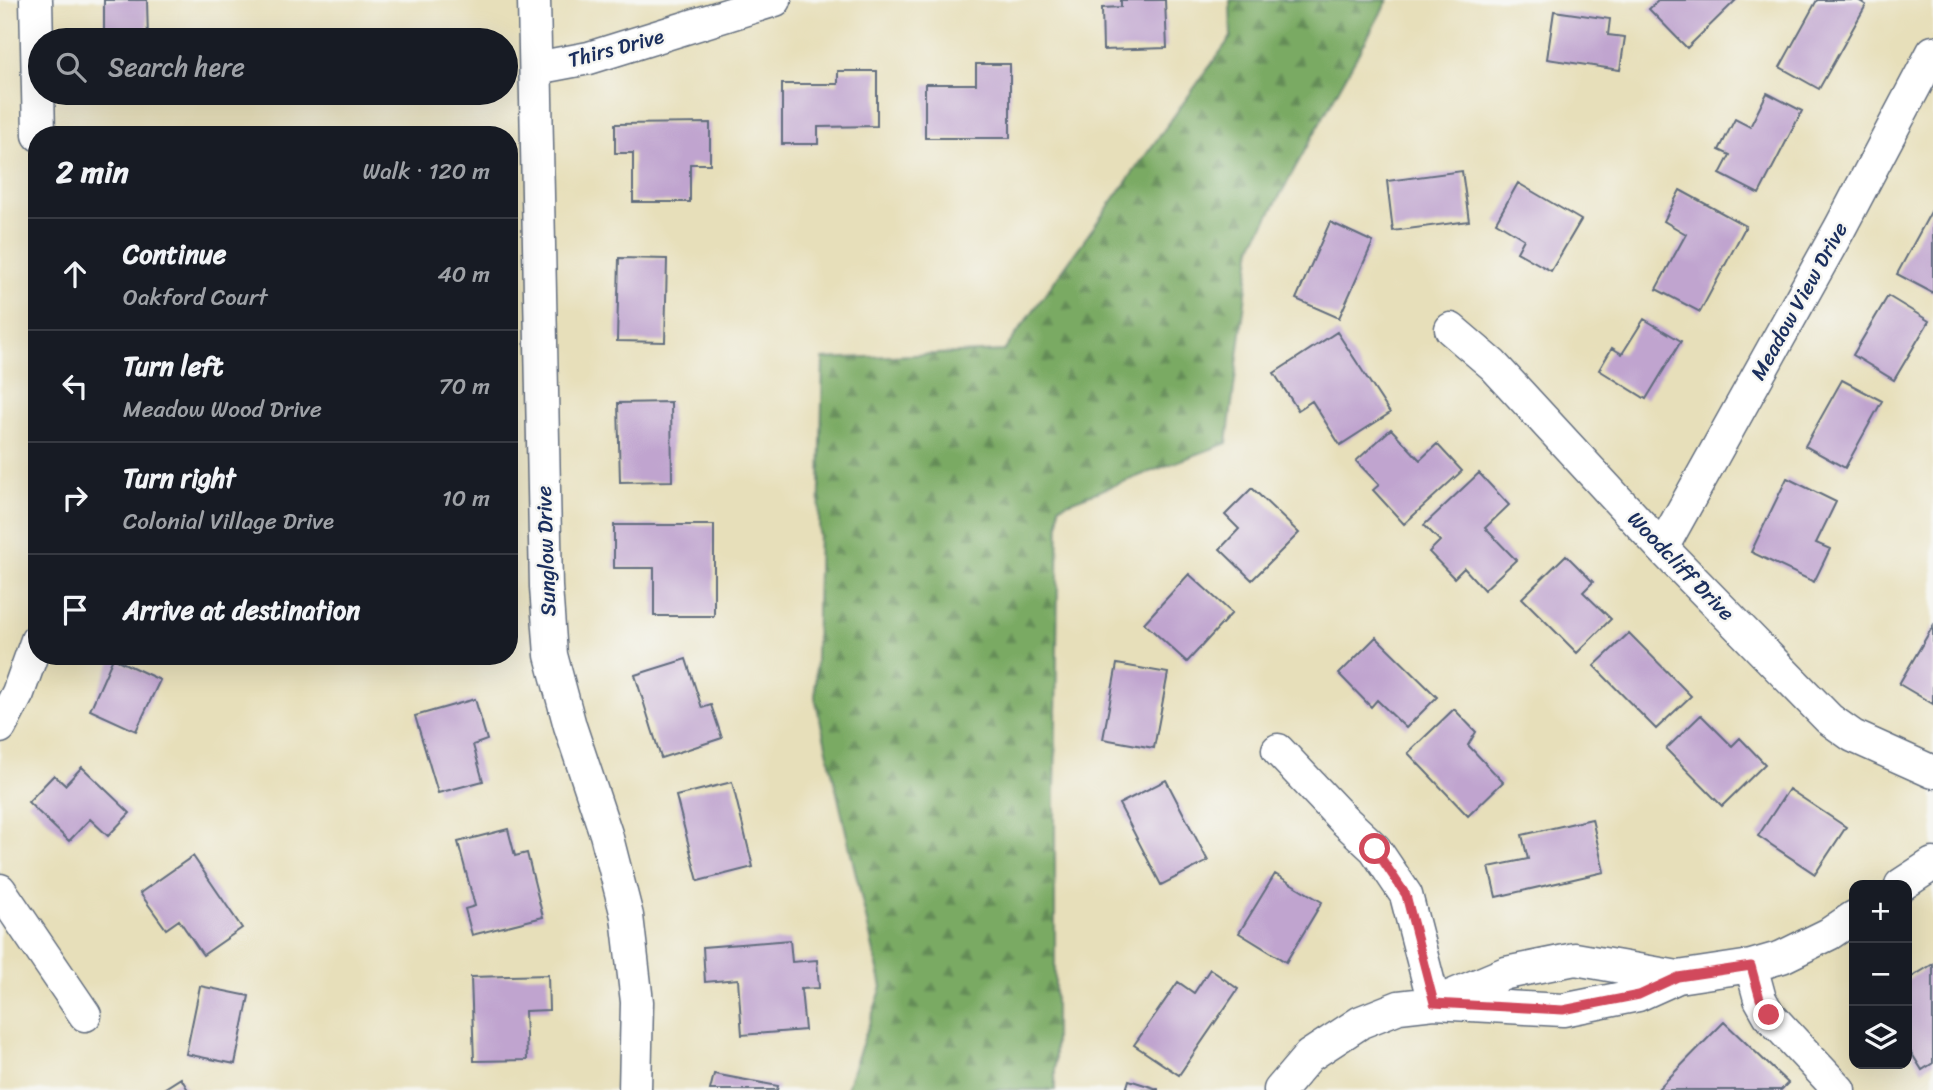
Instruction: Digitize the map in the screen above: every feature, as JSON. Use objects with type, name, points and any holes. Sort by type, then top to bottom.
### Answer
[{"type":"street","points":[[36,0],[37,28]]},
{"type":"street","name":"Sunglow Drive","points":[[534,0],[546,586],[551,655],[570,726],[606,834],[627,916],[637,1002],[635,1090]]},
{"type":"street","name":"Thirs Drive","points":[[536,68],[589,58],[775,0]]},
{"type":"street","name":"Meadow View Drive","points":[[1662,548],[1840,228],[1933,52]]},
{"type":"street","points":[[38,105],[39,126]]},
{"type":"street","name":"Woodcliff Drive","points":[[1451,329],[1493,365],[1662,548],[1829,719],[1853,736],[1933,772]]},
{"type":"street","points":[[0,727],[18,693],[28,665]]},
{"type":"street","points":[[1278,750],[1375,849],[1406,895],[1434,1003]]},
{"type":"street","points":[[1909,880],[1933,864]]},
{"type":"street","points":[[0,890],[85,1015]]},
{"type":"street","points":[[1280,1090],[1309,1056],[1361,1022],[1399,1007],[1434,1003],[1563,1010],[1639,995],[1678,977],[1751,966],[1782,957],[1829,934],[1849,920]]},
{"type":"street","points":[[1434,1003],[1506,973],[1575,959],[1678,977]]},
{"type":"street","points":[[1751,966],[1760,999],[1769,1015],[1839,1090]]},
{"type":"green space","points":[[1230,0],[1388,0],[1252,246],[1227,443],[1059,506],[1055,1090],[846,1090],[882,987],[815,698],[823,359],[1004,351],[1231,37]]},
{"type":"building","points":[[104,0],[147,0],[148,28],[104,28]]},
{"type":"building","points":[[1121,0],[1165,0],[1167,48],[1103,50],[1102,8],[1121,7]]},
{"type":"building","points":[[1659,0],[1736,0],[1687,48],[1649,9]]},
{"type":"building","points":[[1817,0],[1858,0],[1866,5],[1819,89],[1780,67]]},
{"type":"building","points":[[1554,11],[1610,19],[1608,35],[1625,37],[1620,70],[1547,59]]},
{"type":"building","points":[[976,64],[1010,64],[1010,138],[925,138],[925,84],[976,84]]},
{"type":"building","points":[[838,71],[877,71],[877,126],[818,127],[818,144],[782,144],[782,84],[838,84]]},
{"type":"building","points":[[1767,93],[1802,111],[1759,194],[1720,174],[1730,155],[1719,150],[1735,119],[1750,127]]},
{"type":"building","points":[[710,123],[710,164],[690,164],[690,202],[633,202],[633,153],[615,153],[615,124]]},
{"type":"building","points":[[1462,171],[1469,221],[1393,231],[1387,181]]},
{"type":"building","points":[[1518,183],[1581,220],[1551,271],[1517,252],[1524,239],[1496,222]]},
{"type":"building","points":[[1680,190],[1746,226],[1700,312],[1656,289],[1686,234],[1664,221]]},
{"type":"building","points":[[1933,208],[1933,293],[1897,274]]},
{"type":"building","points":[[1330,222],[1373,242],[1339,318],[1296,299]]},
{"type":"building","points":[[619,258],[667,259],[665,342],[617,341]]},
{"type":"building","points":[[1888,296],[1929,321],[1894,380],[1853,355]]},
{"type":"building","points":[[1644,319],[1681,341],[1646,399],[1599,370],[1612,348],[1622,354]]},
{"type":"building","points":[[1337,332],[1390,413],[1340,445],[1312,401],[1298,410],[1274,373]]},
{"type":"building","points":[[1842,380],[1882,401],[1845,468],[1805,446]]},
{"type":"building","points":[[671,402],[672,481],[620,482],[618,403]]},
{"type":"building","points":[[1391,429],[1420,460],[1437,444],[1462,471],[1404,524],[1373,490],[1379,485],[1356,461]]},
{"type":"building","points":[[1479,473],[1509,505],[1485,528],[1516,560],[1484,590],[1464,568],[1454,578],[1429,552],[1440,541],[1424,525]]},
{"type":"building","points":[[1787,478],[1836,502],[1816,543],[1830,549],[1814,582],[1751,552]]},
{"type":"building","points":[[1252,488],[1299,533],[1252,580],[1220,549],[1239,529],[1225,515]]},
{"type":"building","points":[[614,525],[714,525],[714,616],[654,616],[654,568],[614,568]]},
{"type":"building","points":[[1566,555],[1593,582],[1583,592],[1611,619],[1577,653],[1522,598]]},
{"type":"building","points":[[1189,574],[1232,613],[1187,662],[1144,623]]},
{"type":"building","points":[[1933,626],[1933,704],[1899,684]]},
{"type":"building","points":[[1629,633],[1691,696],[1656,729],[1594,666]]},
{"type":"building","points":[[1376,637],[1437,697],[1406,728],[1377,700],[1371,707],[1339,674]]},
{"type":"building","points":[[686,659],[702,708],[711,705],[722,738],[661,758],[635,675]]},
{"type":"building","points":[[1117,664],[1168,673],[1154,748],[1103,739]]},
{"type":"building","points":[[110,665],[128,665],[160,680],[136,731],[90,710]]},
{"type":"building","points":[[475,699],[487,740],[473,745],[483,781],[438,793],[415,716]]},
{"type":"building","points":[[1454,709],[1476,732],[1468,745],[1503,782],[1468,816],[1408,753]]},
{"type":"building","points":[[1701,715],[1732,746],[1740,738],[1765,764],[1722,806],[1666,749]]},
{"type":"building","points":[[82,767],[130,813],[108,836],[90,819],[69,841],[28,802],[54,775],[65,785]]},
{"type":"building","points":[[1166,780],[1208,861],[1161,885],[1119,804]]},
{"type":"building","points":[[732,782],[753,867],[698,881],[676,796]]},
{"type":"building","points":[[1789,789],[1846,827],[1815,874],[1758,836]]},
{"type":"building","points":[[1592,819],[1604,872],[1496,897],[1489,867],[1528,859],[1522,835]]},
{"type":"building","points":[[508,829],[515,856],[527,853],[543,917],[472,935],[465,909],[475,906],[458,842]]},
{"type":"building","points":[[193,856],[242,928],[203,955],[179,920],[166,929],[140,893]]},
{"type":"building","points":[[1275,874],[1322,902],[1286,962],[1239,933]]},
{"type":"building","points":[[790,940],[792,962],[817,960],[819,988],[801,989],[805,1030],[742,1035],[738,979],[705,982],[703,947]]},
{"type":"building","points":[[1933,964],[1933,1063],[1922,1070],[1912,1054],[1912,977]]},
{"type":"building","points":[[1210,969],[1238,989],[1179,1075],[1134,1045],[1178,982],[1194,993]]},
{"type":"building","points":[[548,975],[549,1010],[525,1011],[527,1060],[474,1061],[471,977]]},
{"type":"building","points":[[200,986],[249,996],[235,1064],[186,1054]]},
{"type":"building","points":[[1724,1022],[1788,1083],[1781,1090],[1657,1090]]},
{"type":"building","points":[[714,1074],[778,1086],[777,1090],[710,1090]]},
{"type":"building","points":[[181,1078],[188,1090],[162,1090]]},
{"type":"building","points":[[1129,1080],[1158,1089],[1158,1090],[1126,1090]]},
{"type":"route","points":[[1375,849],[1406,895],[1434,1003],[1563,1010],[1639,995],[1678,977],[1751,966],[1760,999],[1769,1015]]}]
